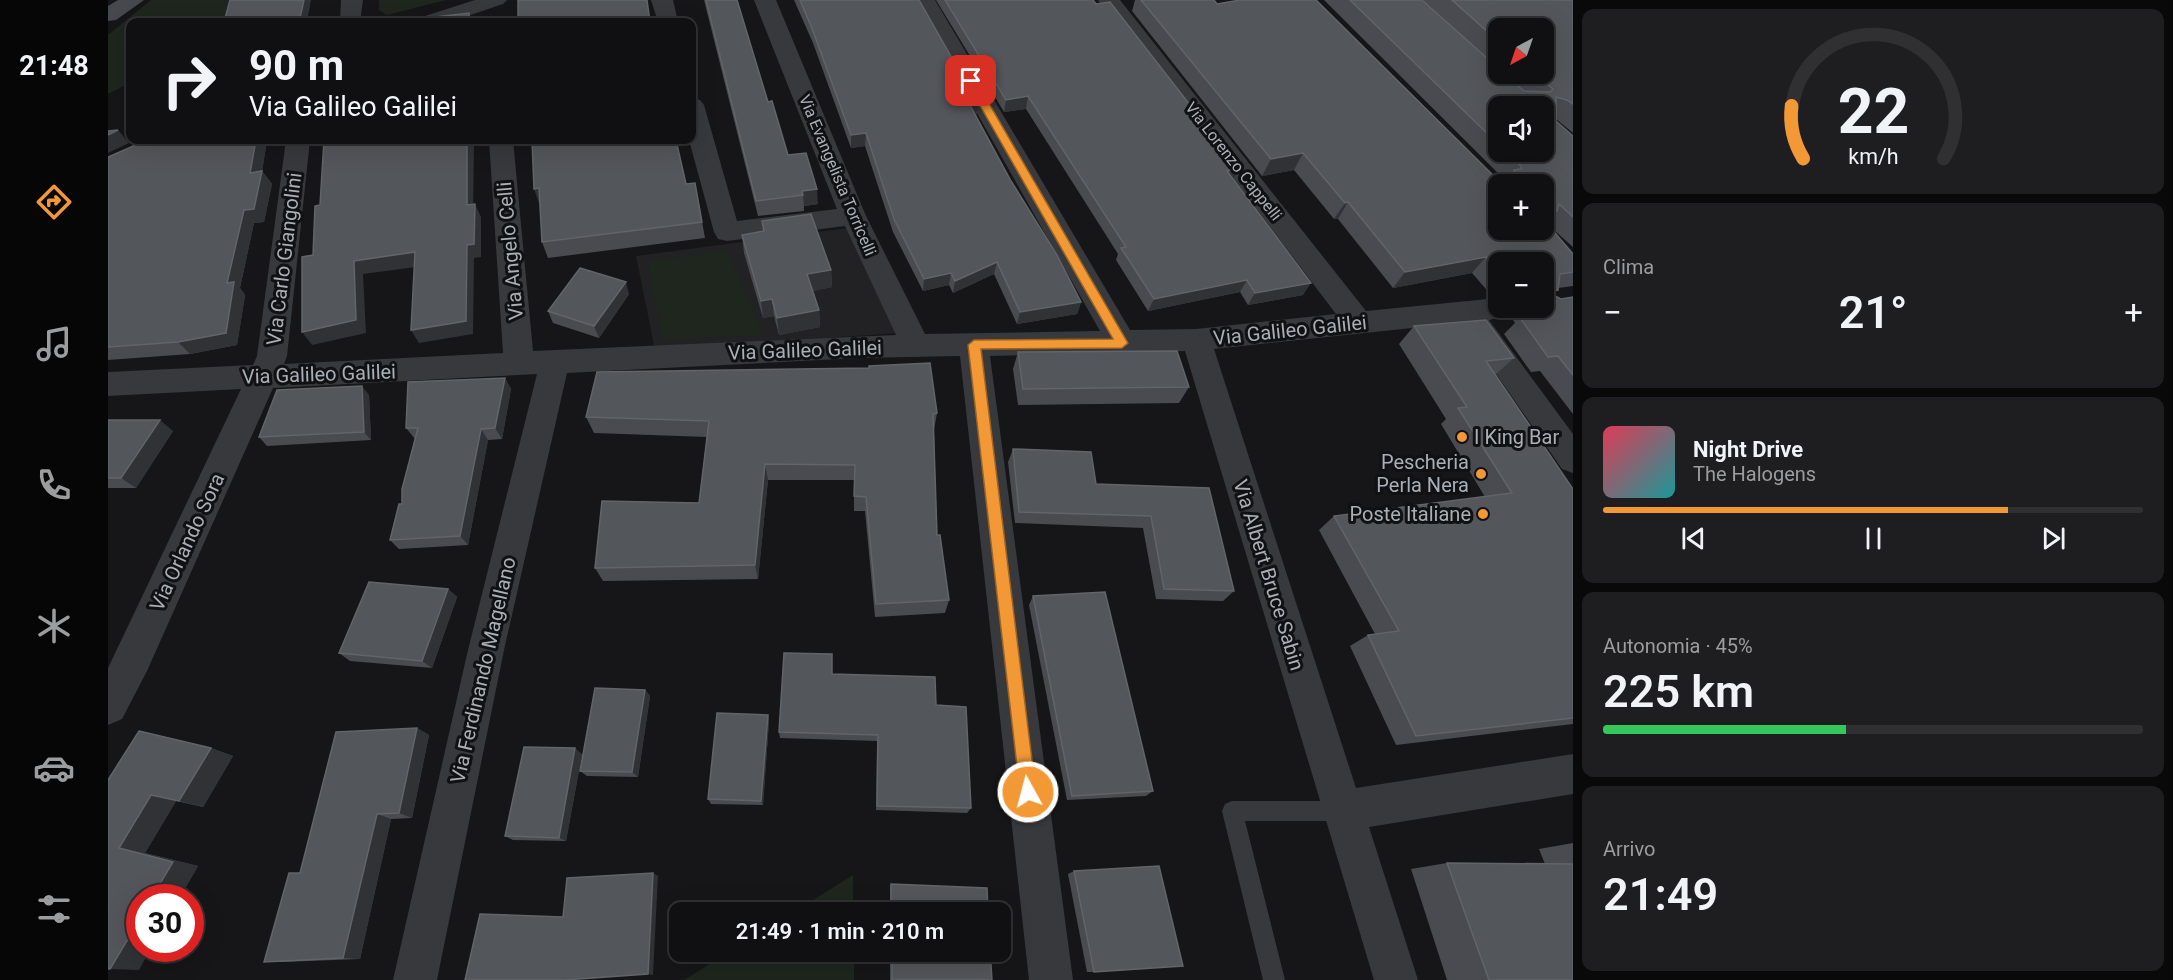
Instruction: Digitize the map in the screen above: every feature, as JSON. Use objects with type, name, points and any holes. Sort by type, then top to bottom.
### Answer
[{"type":"main road","points":[[108,15],[133,0]]},
{"type":"street","points":[[350,18],[352,0]]},
{"type":"street","points":[[662,0],[667,18]]},
{"type":"street","name":"Via Evangelista Torricelli","points":[[765,0],[853,216],[916,347]]},
{"type":"street","points":[[924,0],[1122,343]]},
{"type":"street","name":"Via Lorenzo Cappelli","points":[[1109,0],[1358,322]]},
{"type":"street","points":[[448,18],[493,8]]},
{"type":"street","points":[[696,119],[728,232],[853,216]]},
{"type":"street","name":"Via Carlo Giangolini","points":[[261,376],[272,356],[298,144]]},
{"type":"street","name":"Via Angelo Celli","points":[[502,144],[537,362]]},
{"type":"street","name":"Via Galileo Galilei","points":[[108,384],[537,362],[974,345],[1196,340],[1488,309]]},
{"type":"street","points":[[1469,311],[1573,459]]},
{"type":"street","name":"Via Albert Bruce Sabin","points":[[1196,340],[1396,980]]},
{"type":"street","points":[[974,345],[1051,980]]},
{"type":"street","name":"Via Ferdinando Magellano","points":[[415,980],[486,650],[537,362]]},
{"type":"street","name":"Via Orlando Sora","points":[[108,706],[134,658],[261,376]]},
{"type":"street","points":[[1342,810],[1573,774]]},
{"type":"lane","points":[[1274,980],[1232,811],[1342,810]]},
{"type":"shaded area","points":[[151,0],[235,0],[230,18],[129,18]]},
{"type":"shaded area","points":[[379,0],[446,0],[387,15],[379,10]]},
{"type":"shaded area","points":[[126,20],[126,85],[108,94],[108,35]]},
{"type":"shaded area","points":[[848,228],[897,333],[655,350],[636,256]]},
{"type":"shaded area","points":[[728,251],[763,335],[662,339],[648,261]]},
{"type":"shaded area","points":[[853,875],[853,902],[810,902]]},
{"type":"shaded area","points":[[713,962],[854,962],[854,980],[684,980]]},
{"type":"building","points":[[230,0],[304,0],[300,18],[225,18]]},
{"type":"building","points":[[518,0],[647,0],[649,18],[518,18]]},
{"type":"building","points":[[706,0],[737,0],[768,102],[772,101],[788,155],[806,153],[817,189],[802,191],[803,195],[756,201]]},
{"type":"building","points":[[800,0],[919,0],[978,104],[970,105],[1011,181],[1057,255],[1081,302],[1020,312],[997,262],[955,281],[951,273],[924,279],[894,219],[866,133],[851,135]]},
{"type":"building","points":[[945,0],[1093,0],[1096,4],[1110,2],[1239,168],[1227,171],[1311,283],[1255,293],[1247,280],[1154,299],[1121,248],[1126,247],[1028,96],[1006,100]]},
{"type":"building","points":[[1141,0],[1214,0],[1217,4],[1240,0],[1316,0],[1492,174],[1488,174],[1488,240],[1554,240],[1554,232],[1573,254],[1573,272],[1560,274],[1558,290],[1554,291],[1554,252],[1488,252],[1488,259],[1486,257],[1405,272],[1348,202],[1345,203],[1303,153],[1271,159]]},
{"type":"building","points":[[1350,0],[1422,0],[1488,59],[1488,84],[1516,84],[1524,91],[1550,92],[1553,89],[1547,84],[1554,84],[1554,18],[1488,18],[1488,32],[1452,0],[1573,0],[1573,104],[1556,97],[1556,121],[1573,136],[1573,217],[1559,204],[1557,211],[1554,211],[1554,174],[1514,174],[1514,170],[1521,169],[1517,162],[1554,162],[1554,96],[1488,96],[1488,134]]},
{"type":"building","points":[[469,13],[469,18],[427,18]]},
{"type":"building","points":[[138,144],[255,144],[250,173],[262,171],[254,209],[244,210],[227,283],[234,282],[226,333],[178,342],[108,347],[108,157]]},
{"type":"building","points":[[324,144],[467,144],[467,205],[475,204],[474,244],[467,245],[466,321],[411,330],[415,252],[354,261],[356,320],[302,332],[302,257],[313,255],[315,206],[320,205]]},
{"type":"building","points":[[532,144],[677,144],[686,184],[695,183],[702,222],[542,242],[539,188],[534,189]]},
{"type":"building","points":[[811,214],[831,270],[807,274],[819,310],[777,318],[772,299],[761,301],[742,235],[764,231],[762,221]]},
{"type":"building","points":[[580,268],[626,282],[594,326],[548,311]]},
{"type":"building","points":[[1554,296],[1561,299],[1573,297],[1573,375],[1558,356],[1548,357],[1520,318],[1554,318]]},
{"type":"building","points":[[1486,320],[1514,358],[1486,361],[1573,489],[1573,718],[1416,736],[1368,635],[1399,631],[1334,516],[1512,493],[1458,408],[1467,407],[1414,326]]},
{"type":"building","points":[[1177,351],[1189,387],[1023,389],[1018,352]]},
{"type":"building","points":[[930,363],[937,413],[933,414],[937,535],[940,535],[949,600],[876,604],[866,497],[854,496],[855,465],[765,464],[755,565],[595,568],[602,501],[699,503],[709,421],[586,417],[597,372],[869,368],[869,366]]},
{"type":"building","points":[[505,378],[495,428],[481,429],[460,536],[390,540],[399,504],[402,504],[402,489],[418,428],[406,428],[408,382]]},
{"type":"building","points":[[362,386],[364,432],[259,437],[277,390]]},
{"type":"building","points":[[108,420],[160,420],[121,478],[108,478]]},
{"type":"building","points":[[1013,449],[1091,452],[1096,484],[1209,488],[1234,591],[1164,589],[1151,516],[1019,512]]},
{"type":"building","points":[[369,582],[448,589],[422,661],[339,653]]},
{"type":"building","points":[[1105,592],[1153,791],[1072,796],[1033,596]]},
{"type":"building","points":[[784,653],[832,654],[832,674],[935,677],[936,705],[966,707],[971,808],[877,806],[878,735],[779,732]]},
{"type":"building","points":[[595,688],[645,690],[632,772],[580,771]]},
{"type":"building","points":[[717,713],[768,715],[761,801],[708,799]]},
{"type":"building","points":[[417,728],[399,813],[377,814],[343,958],[264,962],[289,873],[300,873],[336,732]]},
{"type":"building","points":[[139,731],[211,748],[179,801],[151,795],[119,848],[173,862],[160,884],[126,884],[126,942],[110,969],[108,969],[108,780]]},
{"type":"building","points":[[524,747],[575,748],[559,838],[505,836]]},
{"type":"building","points":[[1447,863],[1573,864],[1573,980],[1489,980]]},
{"type":"building","points":[[1159,866],[1183,966],[1094,972],[1074,871]]},
{"type":"building","points":[[653,873],[648,974],[565,980],[465,980],[480,914],[563,917],[567,878]]},
{"type":"building","points":[[891,884],[987,888],[988,902],[891,902]]},
{"type":"building","points":[[892,962],[991,962],[992,980],[892,980]]},
{"type":"place","name":"I King Bar","points":[[1462,437]]},
{"type":"place","name":"Pescheria Perla Nera","points":[[1481,474]]},
{"type":"place","name":"Poste Italiane","points":[[1483,514]]},
{"type":"route","points":[[971,81],[1122,343],[974,345],[1028,792]]}]
